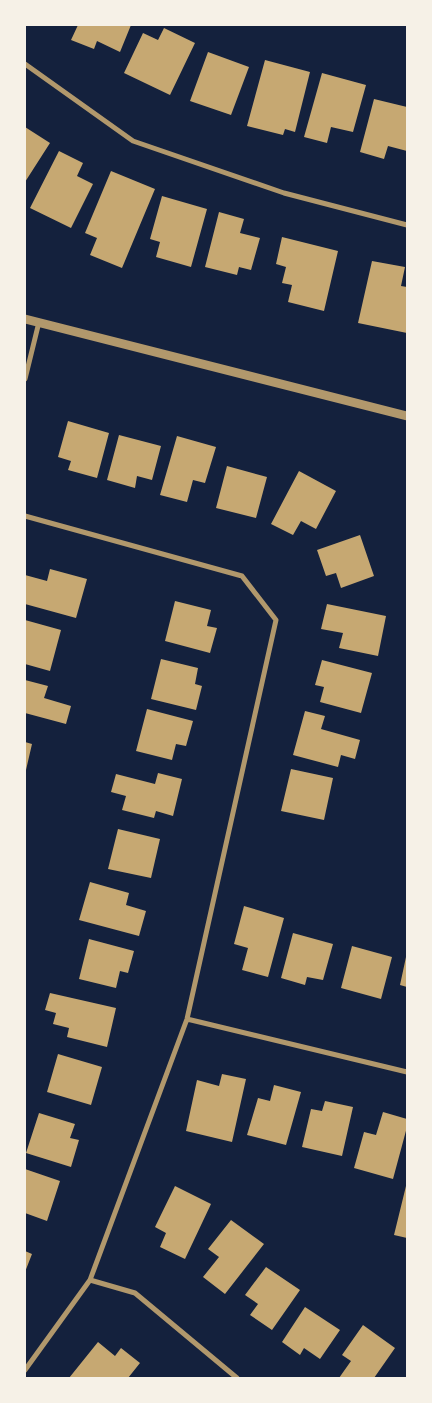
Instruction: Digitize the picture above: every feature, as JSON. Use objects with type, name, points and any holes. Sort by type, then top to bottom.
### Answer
[{"type":"street","points":[[25,64],[133,141],[284,193],[407,225]]},
{"type":"street","points":[[25,319],[407,416]]},
{"type":"street","points":[[25,380],[39,322]]},
{"type":"street","points":[[25,516],[242,576],[276,620],[187,1019],[90,1280],[25,1370]]},
{"type":"street","points":[[187,1019],[407,1072]]},
{"type":"street","points":[[90,1280],[136,1294],[237,1378]]},
{"type":"building","points":[[78,25],[131,25],[120,52],[97,41],[94,49],[71,40]]},
{"type":"building","points":[[164,28],[195,43],[170,95],[124,73],[143,33],[158,40]]},
{"type":"building","points":[[208,52],[249,67],[231,115],[190,101]]},
{"type":"building","points":[[265,60],[310,72],[295,132],[285,129],[283,135],[247,126]]},
{"type":"building","points":[[322,73],[366,85],[353,132],[331,127],[327,143],[304,137]]},
{"type":"building","points":[[374,99],[407,107],[407,151],[388,146],[384,159],[360,152]]},
{"type":"building","points":[[25,127],[50,143],[25,182]]},
{"type":"building","points":[[59,151],[83,163],[77,176],[93,184],[71,228],[30,208]]},
{"type":"building","points":[[111,171],[155,189],[122,268],[90,255],[97,238],[85,233]]},
{"type":"building","points":[[162,196],[207,209],[191,267],[156,257],[160,242],[150,239]]},
{"type":"building","points":[[219,212],[244,219],[240,233],[260,238],[251,270],[239,267],[237,275],[205,267]]},
{"type":"building","points":[[282,237],[338,251],[324,311],[288,302],[292,285],[282,283],[286,267],[276,264]]},
{"type":"building","points":[[372,261],[405,267],[401,286],[407,287],[407,333],[358,323]]},
{"type":"building","points":[[68,421],[109,433],[97,478],[68,470],[71,461],[58,457]]},
{"type":"building","points":[[119,435],[161,446],[152,480],[137,476],[135,488],[107,480]]},
{"type":"building","points":[[177,436],[216,447],[205,483],[193,480],[187,502],[160,495]]},
{"type":"building","points":[[227,466],[267,477],[256,518],[216,508]]},
{"type":"building","points":[[299,471],[336,491],[316,529],[301,521],[293,535],[271,524]]},
{"type":"building","points":[[360,535],[374,576],[341,588],[336,573],[326,576],[317,550]]},
{"type":"building","points":[[50,569],[87,579],[76,618],[25,604],[25,575],[47,581]]},
{"type":"building","points":[[175,601],[211,610],[207,626],[217,628],[210,653],[165,641]]},
{"type":"building","points":[[327,604],[386,616],[378,656],[339,648],[343,633],[321,629]]},
{"type":"building","points":[[25,620],[61,630],[50,671],[25,664]]},
{"type":"building","points":[[161,659],[198,668],[195,684],[202,686],[196,710],[151,699]]},
{"type":"building","points":[[322,660],[372,673],[361,713],[320,702],[324,687],[315,685]]},
{"type":"building","points":[[25,680],[48,686],[44,698],[71,706],[66,724],[25,713]]},
{"type":"building","points":[[147,709],[193,721],[186,746],[176,744],[172,760],[136,751]]},
{"type":"building","points":[[305,711],[325,716],[321,729],[360,740],[355,759],[341,755],[338,767],[293,755]]},
{"type":"building","points":[[25,742],[32,744],[26,770],[25,770]]},
{"type":"building","points":[[291,769],[333,778],[324,820],[281,811]]},
{"type":"building","points":[[158,773],[182,779],[173,816],[156,811],[154,818],[122,810],[126,796],[111,792],[116,774],[155,784]]},
{"type":"building","points":[[118,829],[160,839],[151,878],[108,869]]},
{"type":"building","points":[[90,882],[129,893],[126,905],[146,911],[139,936],[79,920]]},
{"type":"building","points":[[244,906],[284,918],[268,977],[242,970],[248,948],[234,944]]},
{"type":"building","points":[[293,933],[333,944],[323,980],[307,977],[305,985],[281,978]]},
{"type":"building","points":[[89,939],[134,951],[128,973],[120,971],[116,988],[79,979]]},
{"type":"building","points":[[352,946],[392,957],[381,999],[341,988]]},
{"type":"building","points":[[407,958],[407,987],[400,985]]},
{"type":"building","points":[[50,993],[116,1008],[107,1047],[67,1037],[69,1028],[53,1024],[56,1013],[45,1010]]},
{"type":"building","points":[[58,1054],[102,1067],[91,1105],[47,1092]]},
{"type":"building","points":[[222,1074],[246,1079],[232,1142],[186,1131],[197,1080],[219,1086]]},
{"type":"building","points":[[274,1085],[301,1092],[286,1145],[247,1135],[258,1098],[270,1101]]},
{"type":"building","points":[[325,1101],[353,1107],[342,1156],[302,1147],[311,1109],[322,1111]]},
{"type":"building","points":[[383,1112],[407,1119],[407,1127],[393,1179],[354,1168],[364,1132],[376,1135]]},
{"type":"building","points":[[39,1113],[75,1124],[70,1138],[79,1140],[71,1167],[26,1153]]},
{"type":"building","points":[[25,1169],[60,1181],[47,1221],[25,1213]]},
{"type":"building","points":[[175,1186],[211,1204],[185,1259],[160,1247],[166,1233],[155,1227]]},
{"type":"building","points":[[407,1186],[407,1238],[394,1235]]},
{"type":"building","points":[[231,1220],[264,1244],[225,1294],[203,1277],[219,1257],[208,1249]]},
{"type":"building","points":[[25,1251],[32,1254],[25,1272]]},
{"type":"building","points":[[266,1267],[300,1290],[272,1330],[250,1315],[258,1304],[245,1295]]},
{"type":"building","points":[[305,1307],[340,1330],[320,1359],[304,1348],[300,1355],[282,1342]]},
{"type":"building","points":[[363,1325],[395,1348],[374,1378],[339,1378],[351,1361],[342,1355]]},
{"type":"building","points":[[98,1342],[115,1356],[121,1348],[140,1363],[128,1378],[69,1378]]}]
